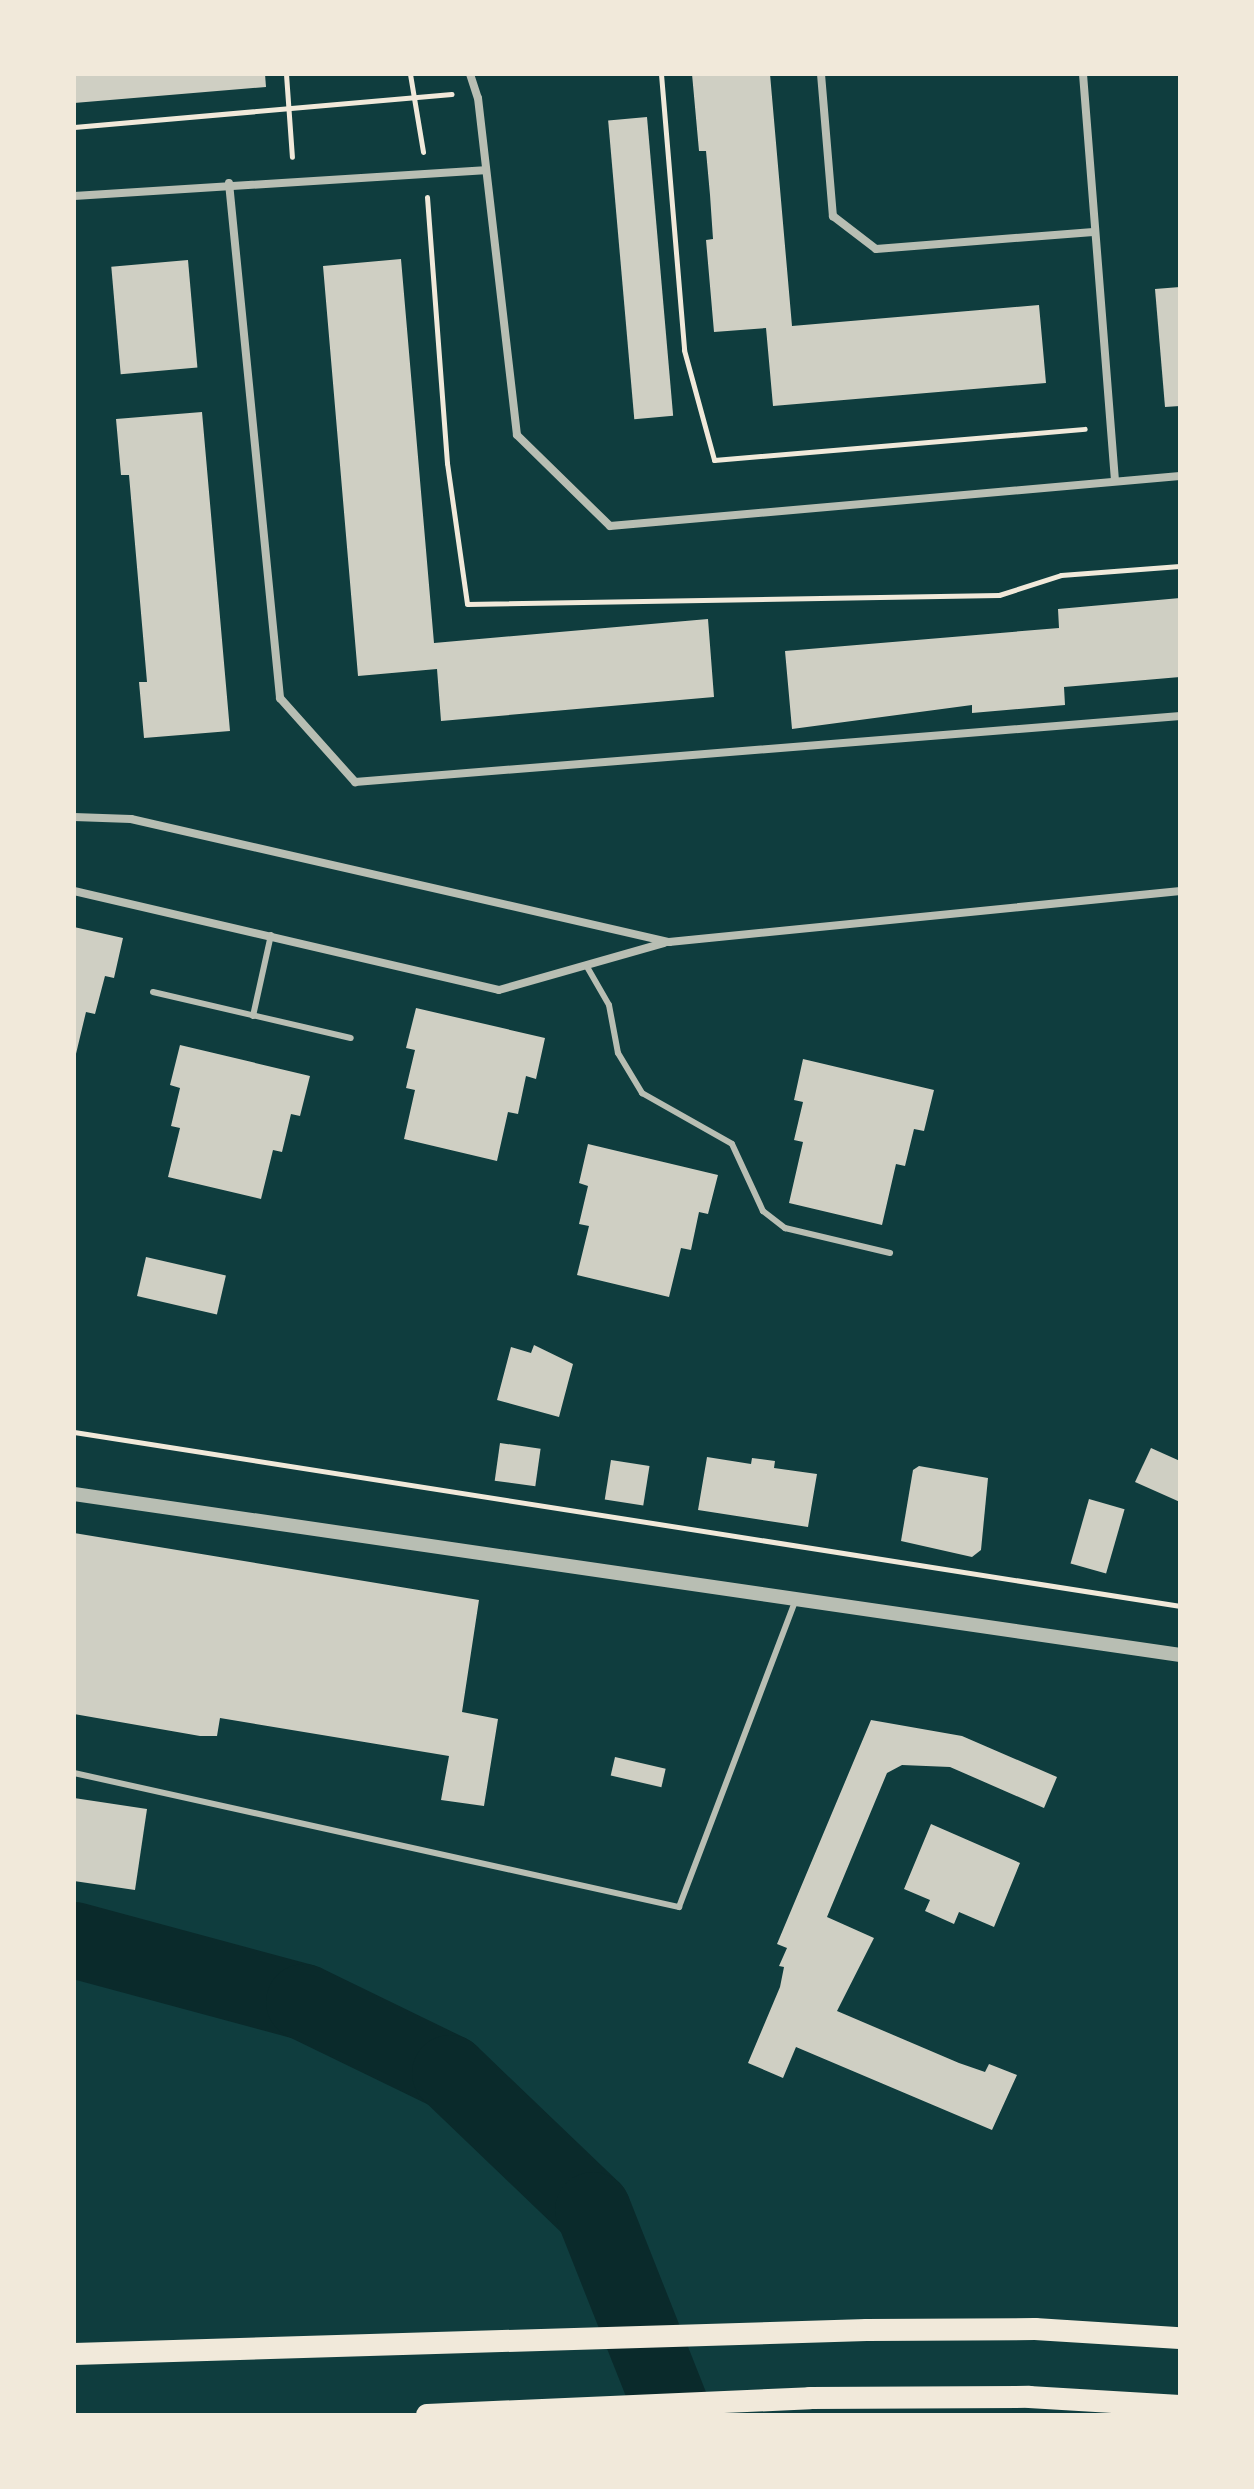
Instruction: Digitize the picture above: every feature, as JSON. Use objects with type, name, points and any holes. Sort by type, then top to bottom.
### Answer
[{"type":"highway","points":[[74,2354],[867,2330],[1035,2329],[1180,2338]]},
{"type":"highway","points":[[427,2415],[810,2398],[1029,2397],[1180,2406]]},
{"type":"street","points":[[470,74],[476,93],[517,435],[610,526],[1180,476]]},
{"type":"street","points":[[821,74],[833,216],[876,249],[1093,232]]},
{"type":"street","points":[[1083,74],[1093,232],[1115,480]]},
{"type":"street","points":[[74,196],[229,183],[484,170]]},
{"type":"street","points":[[229,183],[280,698],[355,782],[1180,716]]},
{"type":"street","points":[[74,817],[131,819],[669,942]]},
{"type":"street","points":[[74,891],[499,990],[669,942],[1180,891]]},
{"type":"street","points":[[74,1494],[795,1602],[1180,1655]]},
{"type":"lane","points":[[253,1016],[271,935]]},
{"type":"lane","points":[[586,965],[609,1005],[618,1053],[642,1093],[732,1144],[763,1211],[785,1228],[890,1253]]},
{"type":"lane","points":[[153,992],[351,1038]]},
{"type":"lane","points":[[74,1773],[679,1907],[795,1602]]},
{"type":"path","points":[[286,74],[294,180]]},
{"type":"path","points":[[410,74],[418,97],[447,463],[467,604],[999,595],[1061,575],[1180,566]]},
{"type":"path","points":[[661,74],[684,350],[714,460],[1110,427]]},
{"type":"path","points":[[74,127],[476,93]]},
{"type":"path","points":[[74,1432],[1180,1606]]},
{"type":"building","points":[[74,74],[265,74],[266,87],[74,103]]},
{"type":"building","points":[[692,74],[770,74],[792,326],[1039,305],[1046,383],[773,406],[766,328],[714,332],[706,240],[713,239],[710,195],[706,151],[699,151]]},
{"type":"building","points":[[647,117],[673,416],[634,419],[608,120]]},
{"type":"building","points":[[401,259],[434,643],[708,619],[714,697],[441,721],[437,669],[358,676],[323,266]]},
{"type":"building","points":[[188,260],[197,368],[121,374],[111,267]]},
{"type":"building","points":[[1180,287],[1180,406],[1165,407],[1155,289]]},
{"type":"building","points":[[202,412],[230,731],[144,738],[139,682],[147,682],[129,475],[121,475],[116,419]]},
{"type":"building","points":[[1180,598],[1180,677],[1064,687],[1065,705],[972,713],[972,705],[792,729],[785,651],[1059,628],[1058,609]]},
{"type":"building","points":[[74,927],[123,938],[114,978],[105,976],[95,1014],[86,1012],[75,1058]]},
{"type":"building","points":[[416,1008],[545,1038],[536,1079],[526,1076],[518,1114],[508,1112],[497,1161],[404,1139],[415,1090],[406,1088],[415,1050],[406,1048]]},
{"type":"building","points":[[180,1045],[310,1076],[300,1116],[291,1114],[282,1152],[273,1150],[261,1199],[168,1177],[180,1128],[171,1126],[180,1088],[170,1085]]},
{"type":"building","points":[[803,1059],[934,1090],[924,1131],[914,1129],[905,1166],[896,1164],[882,1225],[789,1203],[803,1142],[794,1140],[803,1102],[794,1100]]},
{"type":"building","points":[[588,1144],[718,1175],[708,1214],[699,1212],[691,1250],[681,1248],[669,1297],[577,1275],[589,1226],[579,1224],[588,1186],[579,1183]]},
{"type":"building","points":[[146,1257],[226,1275],[217,1314],[137,1296]]},
{"type":"building","points":[[534,1345],[573,1364],[559,1417],[497,1400],[511,1347],[531,1353]]},
{"type":"building","points":[[500,1443],[541,1449],[535,1486],[495,1481]]},
{"type":"building","points":[[1151,1448],[1180,1461],[1180,1502],[1135,1482]]},
{"type":"building","points":[[707,1457],[751,1464],[752,1458],[775,1461],[774,1468],[817,1474],[808,1527],[698,1510]]},
{"type":"building","points":[[611,1460],[650,1466],[643,1506],[605,1500]]},
{"type":"building","points":[[919,1466],[988,1478],[981,1550],[972,1557],[901,1541],[913,1470]]},
{"type":"building","points":[[1089,1499],[1125,1509],[1106,1574],[1071,1563]]},
{"type":"building","points":[[74,1533],[479,1600],[462,1712],[498,1719],[484,1806],[441,1800],[449,1756],[220,1718],[217,1736],[200,1736],[74,1714]]},
{"type":"building","points":[[871,1720],[962,1736],[1057,1777],[1044,1808],[950,1767],[902,1765],[887,1773],[827,1917],[874,1938],[837,2011],[959,2063],[985,2072],[989,2064],[1017,2075],[992,2130],[796,2047],[783,2078],[748,2063],[780,1987],[784,1967],[779,1966],[787,1948],[777,1944]]},
{"type":"building","points":[[615,1757],[666,1769],[661,1787],[611,1776]]},
{"type":"building","points":[[74,1798],[147,1809],[135,1890],[74,1881]]},
{"type":"building","points":[[931,1824],[1020,1863],[994,1927],[959,1912],[954,1924],[925,1911],[930,1900],[904,1889]]},
{"type":"waterway","points":[[74,1940],[304,2002],[450,2073],[593,2210],[674,2415]]}]
